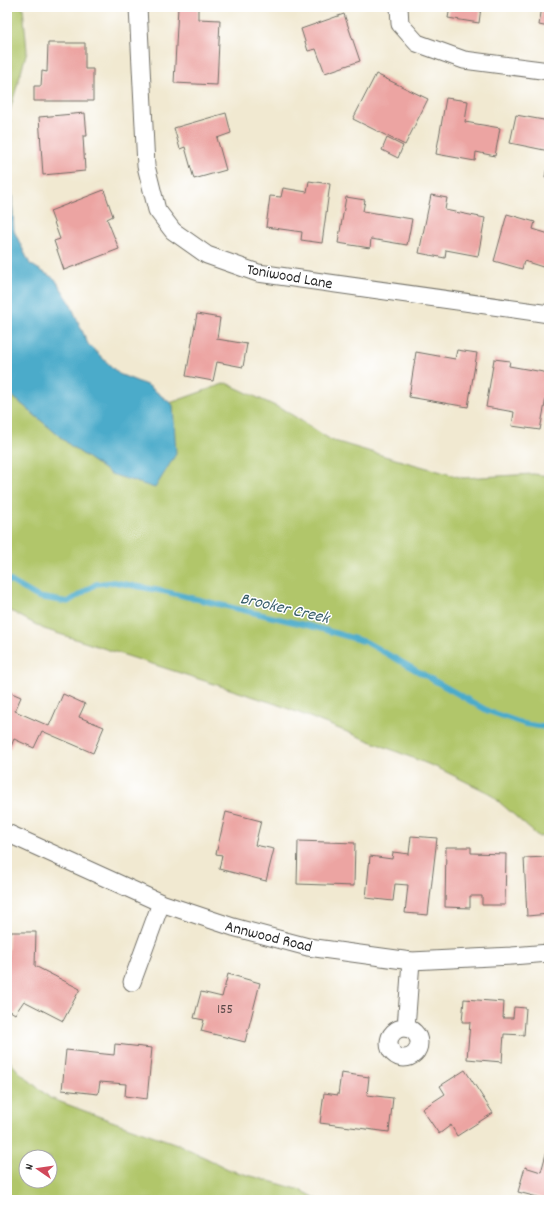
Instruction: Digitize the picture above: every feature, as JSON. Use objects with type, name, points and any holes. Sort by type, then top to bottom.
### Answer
[{"type":"street","name":"Toniwood Lane","points":[[138,7],[146,166],[157,210],[174,231],[207,255],[258,273],[549,314]]},
{"type":"street","points":[[399,7],[400,24],[417,43],[464,60],[549,71]]},
{"type":"street","name":"Annwood Road","points":[[7,833],[161,903],[233,927],[308,947],[411,961],[549,953]]},
{"type":"street","points":[[132,982],[161,903]]},
{"type":"street","points":[[406,1028],[411,961]]},
{"type":"green space","points":[[7,7],[23,7],[27,51],[7,121]]},
{"type":"green space","points":[[226,383],[286,411],[331,440],[388,457],[463,478],[533,474],[549,476],[549,835],[539,837],[489,793],[438,768],[279,705],[44,629],[7,609],[7,386],[11,395],[71,446],[111,474],[173,405],[170,403]]},
{"type":"green space","points":[[7,1058],[18,1071],[50,1098],[180,1145],[230,1170],[301,1190],[319,1200],[7,1200]]},
{"type":"water","points":[[10,120],[10,163],[14,231],[30,264],[55,279],[69,301],[88,344],[119,374],[149,386],[173,405],[176,454],[155,488],[111,474],[71,446],[11,395],[7,386],[7,121]]},
{"type":"building","points":[[178,7],[198,7],[198,19],[220,20],[217,85],[174,83]]},
{"type":"building","points":[[450,7],[481,7],[479,23],[448,18]]},
{"type":"building","points":[[542,7],[549,7],[549,27],[539,25]]},
{"type":"building","points":[[344,14],[360,61],[325,73],[316,49],[308,51],[301,29]]},
{"type":"building","points":[[48,43],[85,43],[85,69],[93,69],[93,101],[34,101],[34,86],[41,86],[42,71],[47,72]]},
{"type":"building","points":[[376,74],[428,99],[405,145],[353,119]]},
{"type":"building","points":[[446,98],[468,101],[465,122],[500,128],[495,156],[476,152],[475,161],[436,154]]},
{"type":"building","points":[[85,113],[87,136],[83,136],[85,171],[43,175],[39,117]]},
{"type":"building","points":[[226,113],[231,133],[217,138],[226,170],[194,179],[185,147],[180,149],[174,128]]},
{"type":"building","points":[[516,115],[549,121],[549,151],[510,143]]},
{"type":"building","points":[[387,138],[403,146],[398,158],[382,150]]},
{"type":"building","points":[[549,162],[549,178],[545,177]]},
{"type":"building","points":[[309,181],[330,184],[322,243],[301,240],[302,232],[266,227],[270,196],[281,197],[283,188],[307,192]]},
{"type":"building","points":[[104,190],[113,216],[107,219],[119,249],[64,270],[54,241],[60,239],[50,211]]},
{"type":"building","points":[[431,195],[447,198],[445,210],[485,218],[478,256],[446,250],[445,258],[419,253]]},
{"type":"building","points":[[346,197],[365,200],[363,211],[412,219],[407,245],[371,239],[370,248],[338,243]]},
{"type":"building","points":[[507,214],[535,222],[533,229],[549,234],[549,269],[524,261],[522,269],[494,261]]},
{"type":"building","points":[[197,314],[220,318],[217,339],[247,344],[243,367],[217,362],[213,381],[186,376]]},
{"type":"building","points":[[457,350],[477,353],[468,407],[409,397],[416,352],[455,359]]},
{"type":"building","points":[[494,359],[510,361],[509,366],[549,373],[549,382],[540,430],[512,426],[514,412],[486,407]]},
{"type":"building","points":[[7,691],[21,697],[15,711],[49,726],[63,694],[85,704],[79,717],[104,727],[93,753],[42,731],[34,748],[14,739],[10,749],[7,748]]},
{"type":"building","points":[[226,812],[261,821],[255,845],[274,849],[266,881],[219,869],[222,855],[216,854]]},
{"type":"building","points":[[411,836],[437,838],[428,915],[405,913],[408,885],[395,884],[393,901],[366,898],[370,856],[392,859],[393,852],[409,854]]},
{"type":"building","points":[[298,841],[355,843],[354,886],[297,884]]},
{"type":"building","points":[[446,847],[471,847],[471,853],[506,854],[505,905],[482,905],[482,896],[470,896],[470,908],[445,907]]},
{"type":"building","points":[[547,857],[549,867],[549,914],[527,916],[524,858]]},
{"type":"building","points":[[9,932],[36,932],[35,966],[80,989],[63,1021],[24,1001],[15,1014],[7,1009],[7,956]]},
{"type":"building","points":[[228,974],[260,983],[245,1042],[201,1031],[204,1020],[194,1018],[201,992],[222,997]]},
{"type":"building","points":[[464,999],[504,1002],[503,1018],[513,1018],[514,1007],[526,1008],[524,1035],[504,1034],[502,1062],[467,1059],[470,1022],[462,1022]]},
{"type":"building","points":[[115,1044],[152,1048],[147,1099],[125,1096],[126,1084],[100,1082],[98,1094],[62,1090],[66,1050],[114,1055]]},
{"type":"building","points":[[465,1070],[493,1113],[457,1136],[451,1125],[439,1134],[422,1109],[445,1094],[440,1086]]},
{"type":"building","points":[[341,1073],[369,1077],[367,1095],[393,1098],[389,1132],[320,1123],[324,1093],[338,1095]]},
{"type":"building","points":[[549,1143],[549,1200],[518,1192],[525,1167],[541,1172]]},
{"type":"waterway","name":"Brooker Creek","points":[[7,579],[38,597],[68,602],[96,584],[114,582],[167,592],[318,628],[366,642],[488,711],[525,724],[549,728]]}]
